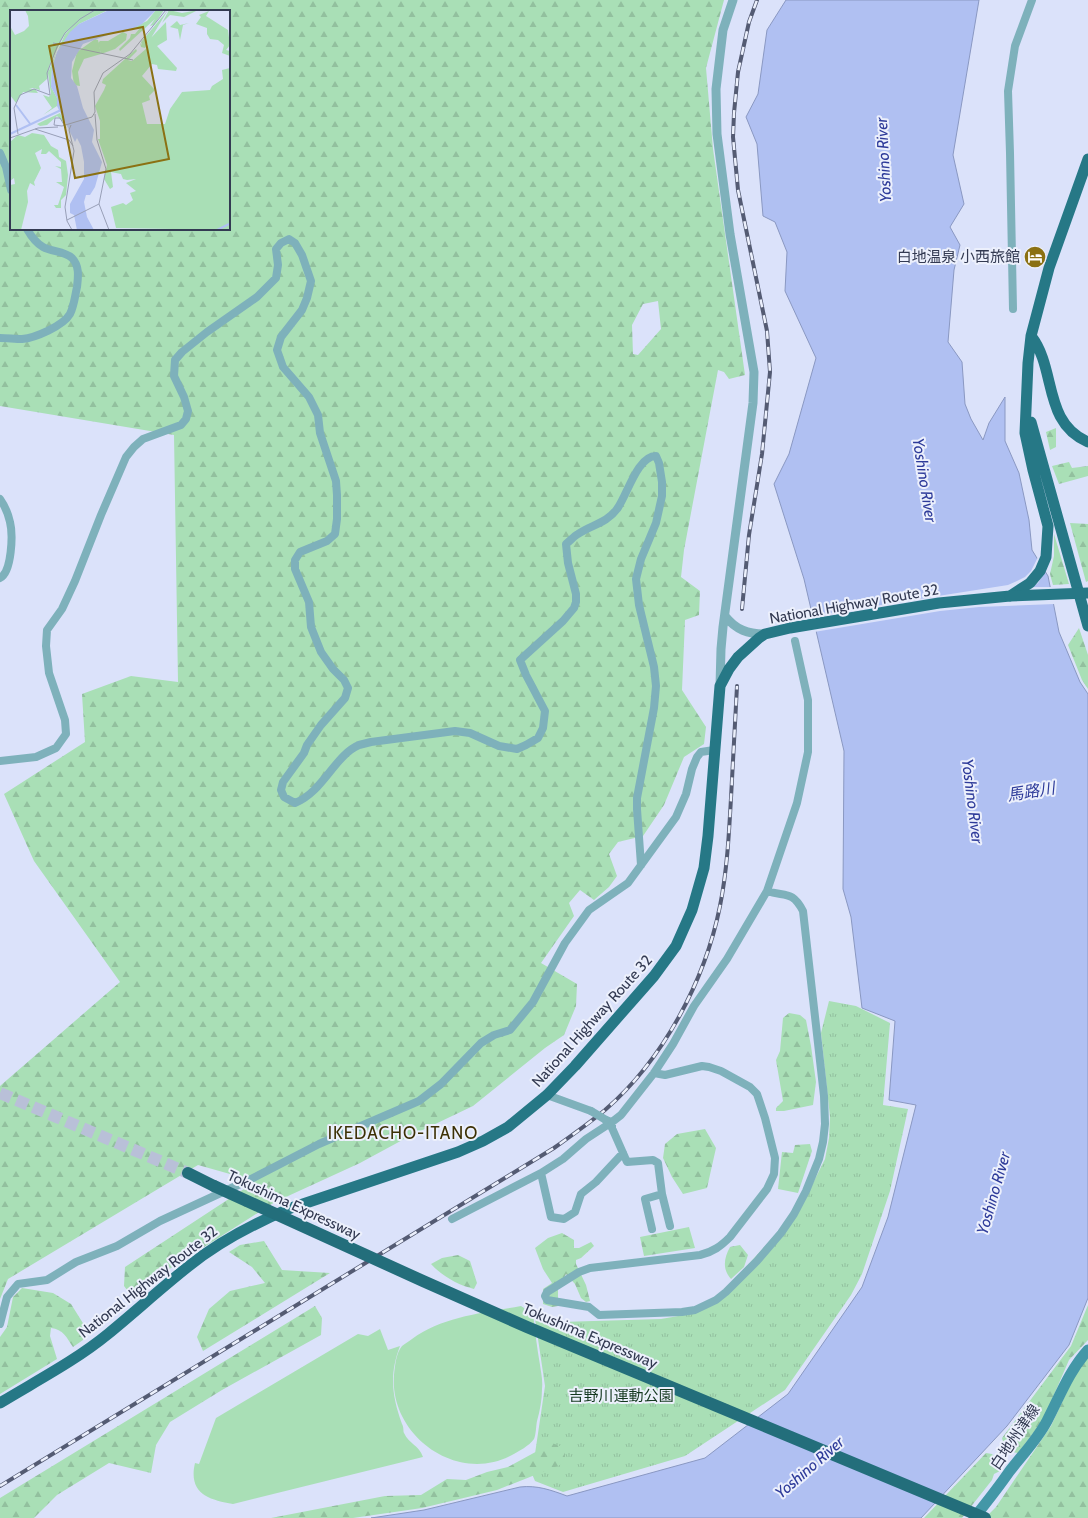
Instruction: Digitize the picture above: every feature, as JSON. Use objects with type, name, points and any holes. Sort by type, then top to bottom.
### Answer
[{"type":"highway","name":"National Highway Route 32","points":[[1010,596],[1030,583],[1040,571],[1046,557],[1048,526],[1033,470],[1026,433],[1028,364],[1031,336],[1049,268],[1088,159]]},
{"type":"highway","points":[[1031,336],[1038,345],[1043,358],[1052,399],[1060,417],[1071,431],[1088,442]]},
{"type":"highway","name":"National Highway Route 32","points":[[1027,402],[1034,434],[1088,626]]},
{"type":"highway","name":"National Highway Route 32","points":[[0,1402],[76,1357],[107,1335],[189,1265],[229,1238],[268,1217],[458,1152],[483,1141],[508,1127],[547,1095],[575,1066],[644,988],[676,946],[692,910],[704,868],[720,686],[728,669],[738,657],[765,634],[797,627],[916,607],[1010,596],[1088,593]]},
{"type":"highway","name":"Tokushima Expressway","points":[[188,1173],[520,1324],[985,1518]]},
{"type":"main road","name":"白地州津線","points":[[974,1518],[1034,1442],[1047,1421],[1068,1377],[1088,1350]]},
{"type":"street","points":[[720,686],[721,649],[754,396],[754,372],[730,234],[717,134],[716,89],[723,30],[733,0]]},
{"type":"street","points":[[1013,309],[1008,91],[1015,46],[1032,0]]},
{"type":"street","points":[[0,153],[6,167],[10,185]]},
{"type":"street","points":[[0,338],[22,339],[32,337],[48,330],[62,323],[69,315],[73,306],[78,278],[77,265],[72,258],[65,254],[44,247],[32,238],[28,230]]},
{"type":"street","points":[[0,761],[36,757],[56,748],[66,734],[65,720],[49,673],[46,646],[47,630],[62,609],[126,457],[143,439],[181,425],[186,419],[188,411],[184,397],[174,376],[175,360],[182,352],[207,332],[257,297],[276,278],[278,265],[276,249],[281,243],[289,239],[295,243],[302,255],[311,281],[307,298],[302,310],[280,337],[277,350],[283,367],[309,397],[318,415],[320,433],[336,481],[337,495],[337,519],[335,534],[327,541],[300,552],[295,560],[296,569],[309,602],[311,627],[321,652],[333,669],[344,680],[348,688],[345,698],[321,724],[304,753],[283,782],[281,790],[284,797],[295,803],[312,793],[348,753],[358,745],[371,742],[455,732],[470,733],[499,746],[517,749],[538,738],[543,728],[545,711],[526,675],[520,660],[563,621],[574,608],[576,594],[568,563],[566,544],[578,534],[610,518],[618,508],[636,473],[645,460],[651,456],[656,456],[660,463],[662,496],[656,523],[641,560],[636,579],[639,605],[654,667],[656,686],[654,708],[636,809],[641,866]]},
{"type":"street","points":[[0,499],[6,507],[11,523],[11,550],[8,568],[3,577],[0,578]]},
{"type":"street","points":[[725,616],[736,628],[747,633],[765,634]]},
{"type":"street","points":[[452,1219],[541,1173],[563,1159],[586,1138],[609,1121],[621,1115],[654,1073],[673,1044],[694,1006],[727,959],[767,890],[797,803],[808,752],[808,700],[795,641]]},
{"type":"street","points":[[0,1324],[7,1297],[18,1284],[47,1280],[76,1262],[117,1246],[160,1221],[250,1179],[319,1144],[419,1101],[441,1084],[481,1043],[494,1035],[510,1030],[533,1002],[565,943],[589,910],[628,883],[676,818],[686,794],[692,769],[697,757],[701,752],[714,750]]},
{"type":"street","points":[[654,1073],[665,1075],[702,1066],[709,1067],[721,1071],[750,1087],[757,1094],[775,1158],[775,1166],[771,1182],[730,1236],[717,1248],[700,1255],[590,1268],[574,1274],[547,1292],[545,1296],[548,1300],[589,1307],[599,1315],[682,1312],[699,1309],[716,1300],[726,1292],[757,1261],[781,1233],[794,1214],[806,1191],[819,1159],[825,1124],[824,1096],[803,911],[798,900],[786,894],[773,893],[767,890]]},
{"type":"street","points":[[547,1095],[591,1111],[609,1121],[627,1162],[653,1160],[658,1163],[662,1194],[670,1226]]},
{"type":"street","points":[[541,1173],[551,1218],[564,1219],[576,1212],[581,1194],[596,1182],[623,1153]]},
{"type":"street","points":[[652,1230],[645,1200],[662,1194]]},
{"type":"green space","points":[[0,0],[724,0],[706,68],[713,149],[745,375],[729,379],[724,372],[718,370],[684,550],[681,577],[700,591],[699,615],[685,620],[682,690],[706,727],[704,744],[684,757],[664,805],[643,836],[618,842],[609,854],[617,876],[609,887],[594,900],[580,890],[569,903],[574,916],[541,963],[577,984],[576,1006],[564,1035],[545,1048],[473,1106],[408,1137],[360,1163],[275,1202],[130,1294],[124,1286],[125,1267],[244,1189],[237,1176],[198,1165],[8,1279],[0,1299],[0,1086],[120,982],[34,861],[4,794],[85,742],[82,694],[131,676],[178,682],[174,435],[0,406]],"holes":[[[658,301],[661,329],[638,355],[633,354],[632,325],[643,304]]]},
{"type":"green space","points":[[1056,428],[1056,447],[1050,450],[1046,432]]},
{"type":"green space","points":[[1069,462],[1072,468],[1088,466],[1088,476],[1059,484],[1052,466]]},
{"type":"green space","points":[[1070,523],[1088,524],[1088,581],[1086,582]]},
{"type":"green space","points":[[1054,534],[1069,584],[1053,585],[1050,574],[1054,556]]},
{"type":"green space","points":[[1079,628],[1088,655],[1088,689],[1082,680],[1068,645]]},
{"type":"green space","name":"吉野川運動公園","points":[[829,1001],[856,1006],[890,1023],[883,1105],[908,1109],[890,1191],[862,1274],[851,1295],[785,1390],[685,1456],[563,1492],[535,1481],[532,1474],[545,1386],[534,1312],[560,1322],[661,1319],[684,1315],[709,1307],[801,1207],[825,1159],[829,1138],[830,1117],[821,1033]]},
{"type":"green space","points":[[789,1013],[800,1015],[806,1020],[816,1082],[813,1105],[784,1111],[776,1111],[776,1108],[783,1101],[776,1060],[780,1051],[783,1018]]},
{"type":"green space","points":[[705,1129],[716,1148],[707,1188],[683,1194],[672,1177],[663,1158],[665,1144],[677,1134]]},
{"type":"green space","points":[[810,1144],[812,1151],[798,1193],[778,1189],[782,1152],[793,1153],[795,1145]]},
{"type":"green space","points":[[689,1227],[695,1248],[644,1256],[640,1237]]},
{"type":"green space","points":[[562,1233],[574,1240],[574,1248],[579,1248],[591,1242],[594,1246],[581,1258],[576,1260],[576,1264],[586,1285],[590,1301],[586,1302],[581,1298],[575,1284],[566,1274],[558,1289],[558,1306],[552,1307],[543,1304],[543,1289],[552,1283],[543,1269],[535,1248],[548,1238]]},
{"type":"green space","points":[[264,1241],[282,1270],[330,1273],[203,1351],[197,1337],[209,1309],[230,1291],[265,1283],[252,1267],[229,1252],[240,1245]]},
{"type":"green space","points":[[740,1245],[748,1255],[744,1267],[731,1279],[725,1267],[726,1255],[730,1247]]},
{"type":"green space","points":[[458,1255],[470,1261],[477,1283],[474,1289],[451,1280],[431,1264],[442,1258]]},
{"type":"green space","points":[[22,1288],[53,1293],[71,1304],[86,1328],[83,1340],[73,1347],[62,1332],[51,1328],[50,1336],[57,1359],[0,1394],[0,1337],[7,1327],[13,1297]]},
{"type":"green space","points":[[1088,1305],[1088,1340],[1069,1360],[1043,1420],[1018,1453],[1012,1452],[1004,1446],[1002,1438],[1071,1346]]},
{"type":"green space","points":[[315,1306],[322,1318],[321,1335],[222,1390],[170,1422],[156,1445],[151,1473],[109,1463],[57,1495],[34,1518],[0,1518],[0,1498]]},
{"type":"green space","points":[[521,1306],[533,1314],[542,1380],[540,1409],[534,1439],[527,1446],[512,1455],[491,1463],[470,1464],[449,1459],[430,1449],[415,1435],[403,1417],[395,1397],[394,1375],[398,1352],[402,1346],[424,1331],[450,1320],[478,1313]]},
{"type":"green space","points":[[380,1329],[388,1350],[400,1346],[394,1366],[394,1395],[404,1433],[419,1450],[423,1457],[233,1504],[208,1497],[197,1488],[194,1482],[195,1463],[199,1464],[216,1418],[358,1334],[368,1336]]},
{"type":"green space","points":[[1088,1356],[1088,1518],[985,1518],[996,1507],[1051,1426],[1080,1364]]},
{"type":"green space","points":[[552,1443],[560,1446],[565,1453],[565,1463],[497,1490],[422,1508],[353,1518],[271,1518],[385,1496],[421,1495],[447,1479],[466,1480],[487,1472],[508,1467]]},
{"type":"green space","points":[[986,1453],[992,1454],[1001,1466],[1000,1471],[994,1474],[992,1480],[962,1518],[924,1518]]},
{"type":"water","points":[[786,0],[979,0],[953,155],[964,204],[950,227],[960,245],[954,270],[948,342],[962,362],[965,404],[971,419],[983,440],[989,423],[1005,397],[1005,441],[1019,473],[1029,520],[1032,550],[1048,576],[1059,632],[1080,682],[1088,694],[1088,1298],[1069,1345],[1007,1426],[921,1518],[371,1518],[424,1510],[520,1487],[538,1487],[567,1496],[705,1458],[788,1394],[862,1287],[888,1217],[916,1105],[889,1100],[895,1021],[862,1008],[851,917],[843,889],[844,751],[804,579],[774,484],[789,454],[816,358],[785,291],[787,252],[775,222],[763,216],[757,144],[746,117],[758,94],[767,30]]},
{"type":"pier","points":[[1038,557],[1046,570],[1038,583],[1032,587],[1052,587],[1055,604],[979,607],[940,611],[814,632],[811,616],[1008,585],[1025,577],[1031,571]]},
{"type":"tunnel","points":[[0,1093],[188,1173]]},
{"type":"railway","points":[[742,609],[749,535],[762,454],[770,372],[767,331],[738,190],[733,137],[738,72],[749,22],[757,0]]},
{"type":"railway","points":[[0,1486],[554,1148],[599,1115],[626,1090],[645,1068],[679,1017],[704,962],[713,934],[720,906],[727,852],[737,686]]},
{"type":"place","name":"白地温泉 小西旅館","points":[[1035,257]]},
{"type":"district","name":"IKEDACHO-ITANO","points":[[403,1133]]},
{"type":"water label","name":"Yoshino River","points":[[883,160]]},
{"type":"water label","name":"Yoshino River","points":[[925,480]]},
{"type":"water label","name":"馬路川","points":[[1031,791]]},
{"type":"water label","name":"Yoshino River","points":[[973,801]]},
{"type":"water label","name":"Yoshino River","points":[[993,1193]]},
{"type":"water label","name":"Yoshino River","points":[[809,1467]]}]
